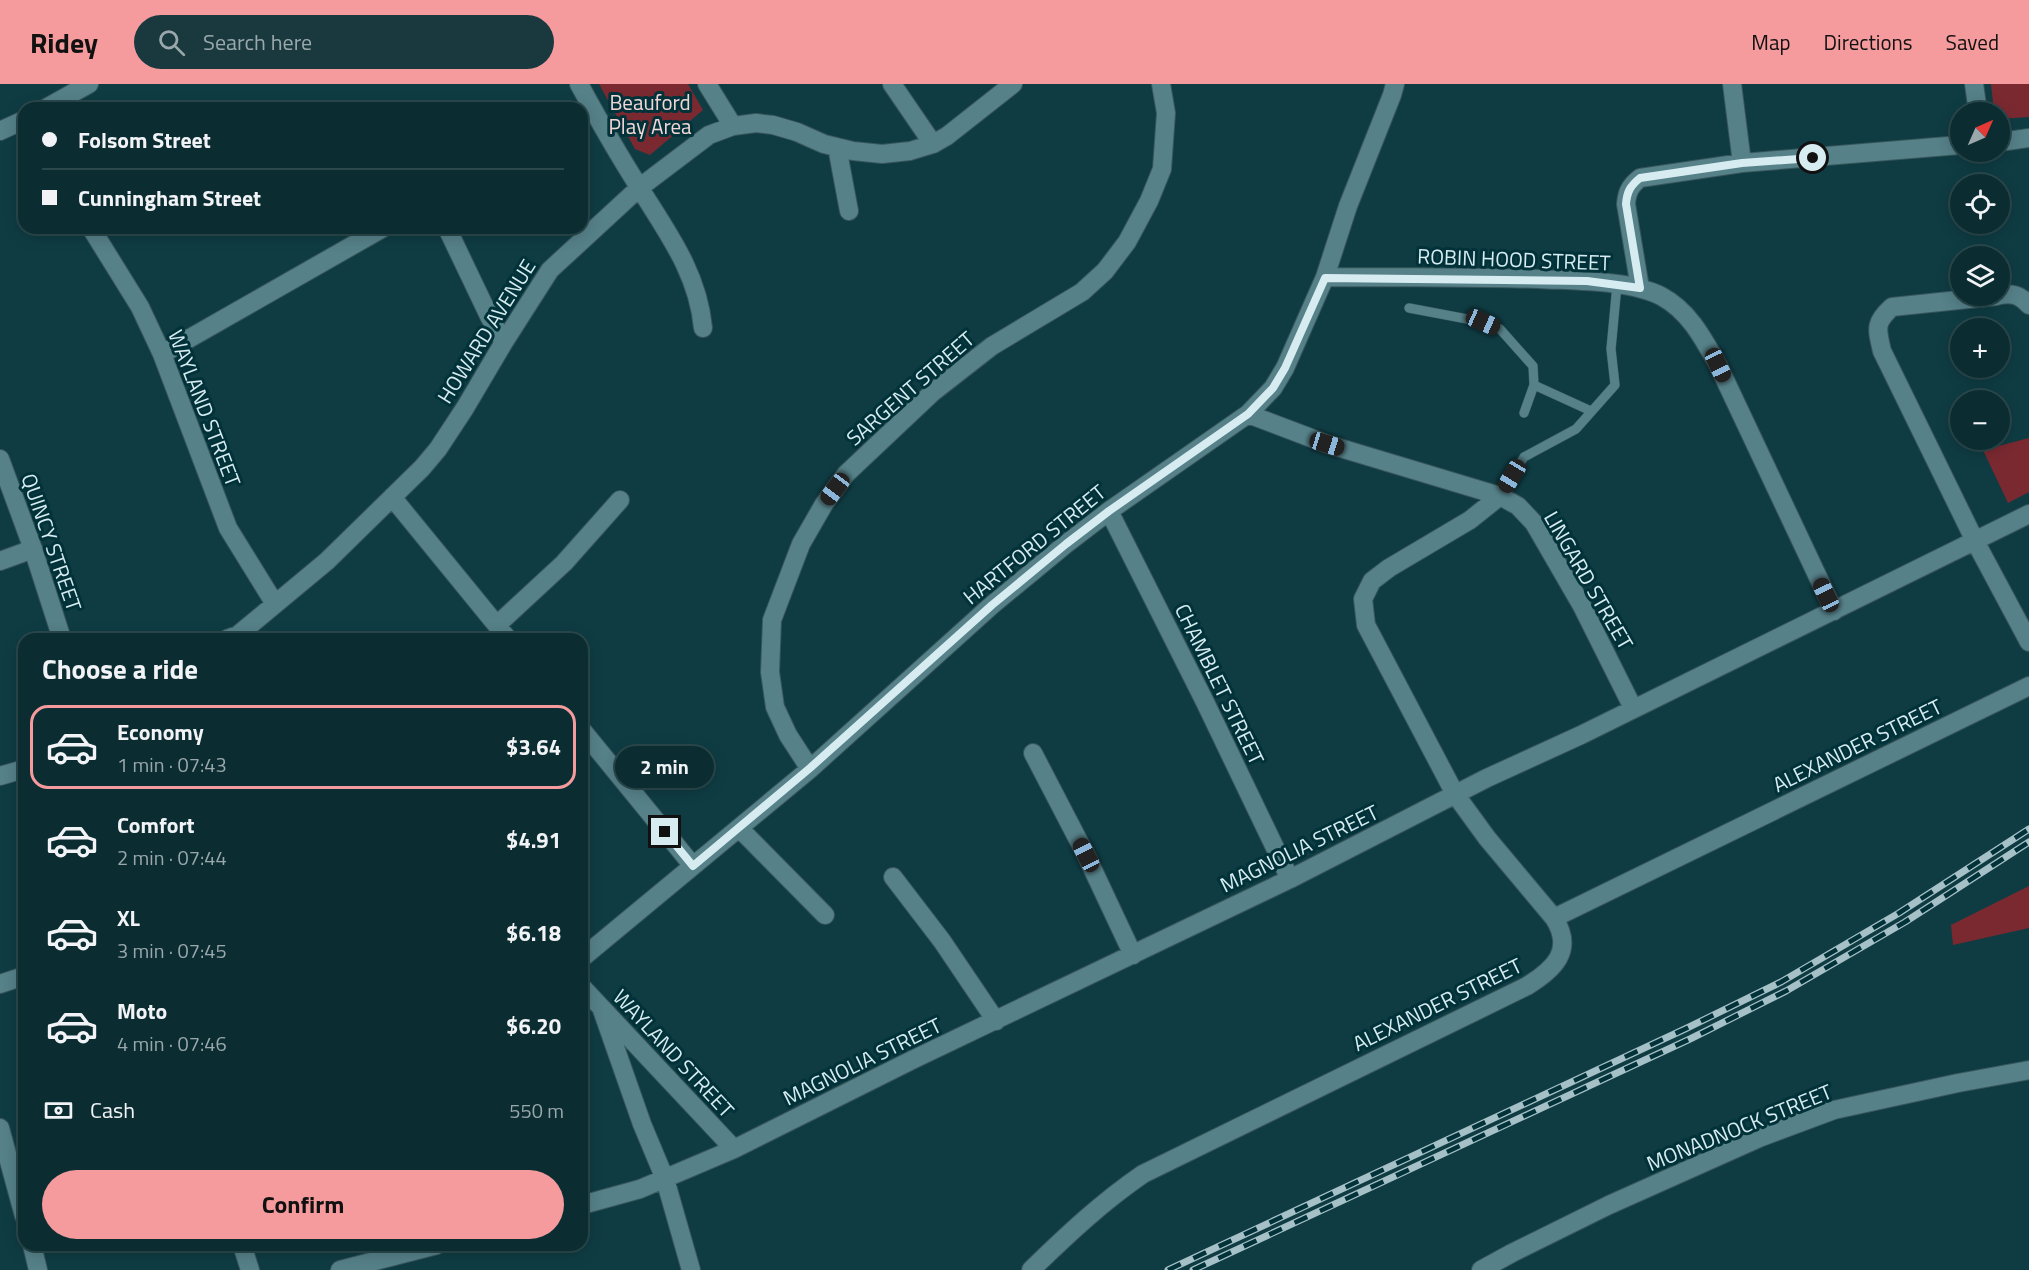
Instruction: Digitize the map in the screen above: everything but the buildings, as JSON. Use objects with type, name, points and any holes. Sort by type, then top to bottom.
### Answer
[{"type":"street","points":[[57,102],[89,84]]},
{"type":"street","points":[[579,84],[639,188],[670,233],[701,305],[703,328]]},
{"type":"street","points":[[707,84],[733,126]]},
{"type":"street","points":[[892,84],[933,144]]},
{"type":"street","name":"HOWARD AVENUE","points":[[242,633],[327,561],[423,468],[438,449],[550,270],[639,188],[709,135],[733,126],[756,123],[772,125],[854,151],[882,154],[910,151],[933,144],[947,136],[1013,84]]},
{"type":"street","name":"SARGENT STREET","points":[[810,768],[788,735],[775,707],[770,672],[772,621],[801,544],[824,504],[846,474],[933,392],[992,346],[1082,292],[1105,271],[1127,242],[1149,201],[1162,169],[1166,113],[1161,84]]},
{"type":"street","name":"HARTFORD STREET","points":[[588,953],[810,768],[992,605],[1109,511],[1248,414],[1273,388],[1285,368],[1325,278],[1348,207],[1395,84]]},
{"type":"street","points":[[1732,84],[1742,163]]},
{"type":"street","points":[[1974,84],[1977,102]]},
{"type":"street","points":[[0,131],[18,123]]},
{"type":"street","points":[[2010,141],[2029,138]]},
{"type":"street","points":[[1640,288],[1626,204],[1627,194],[1640,178],[1742,163],[1950,146]]},
{"type":"street","points":[[837,147],[849,211]]},
{"type":"street","name":"WAYLAND STREET","points":[[95,234],[140,308],[162,354],[228,528],[275,604]]},
{"type":"street","points":[[162,354],[372,234]]},
{"type":"street","points":[[450,234],[504,342]]},
{"type":"street","name":"ROBIN HOOD STREET","points":[[1325,278],[1587,281],[1640,288],[1676,305],[1699,330],[1718,365],[1834,611]]},
{"type":"street","points":[[2010,294],[2022,297],[2029,305]]},
{"type":"street","points":[[1950,300],[1892,307],[1881,317],[1877,329],[1882,351],[1975,541],[2029,642]]},
{"type":"street","name":"LINGARD STREET","points":[[1248,414],[1327,444],[1500,496],[1518,506],[1534,523],[1582,606],[1633,708]]},
{"type":"street","name":"QUINCY STREET","points":[[0,459],[33,549],[60,633]]},
{"type":"street","points":[[1500,496],[1470,520],[1389,568],[1372,581],[1363,599],[1366,625],[1455,794],[1487,838],[1554,918]]},
{"type":"street","points":[[392,497],[503,632],[620,500]]},
{"type":"street","name":"CHAMBLET STREET","points":[[1109,511],[1205,702],[1290,879]]},
{"type":"street","name":"MAGNOLIA STREET","points":[[588,1203],[640,1190],[734,1149],[1290,879],[1455,794],[2029,514]]},
{"type":"street","points":[[0,561],[33,549]]},
{"type":"street","name":"ALEXANDER STREET","points":[[1031,1270],[1074,1227],[1143,1174],[1527,986],[1547,974],[1559,959],[1563,942],[1561,928],[1554,918],[2029,686]]},
{"type":"street","points":[[588,737],[693,866]]},
{"type":"street","points":[[1033,753],[1086,855],[1133,955]]},
{"type":"street","points":[[0,777],[18,771]]},
{"type":"street","points":[[739,828],[825,915]]},
{"type":"street","points":[[893,877],[942,941],[996,1021]]},
{"type":"street","points":[[0,984],[18,978]]},
{"type":"street","name":"WAYLAND STREET","points":[[588,994],[734,1149]]},
{"type":"street","points":[[602,1010],[642,1124],[665,1179],[691,1270]]},
{"type":"street","name":"MONADNOCK STREET","points":[[1481,1270],[1512,1252],[1610,1205],[1759,1138],[1834,1110],[2029,1070]]},
{"type":"street","points":[[0,1128],[18,1194]]},
{"type":"street","points":[[33,1251],[38,1270]]},
{"type":"street","points":[[244,1251],[250,1270]]},
{"type":"street","points":[[340,1270],[414,1251]]},
{"type":"lane","points":[[1500,496],[1524,457],[1576,429],[1614,385],[1611,349],[1617,285]]},
{"type":"lane","points":[[1409,308],[1483,322],[1500,329],[1533,366],[1534,385],[1524,413]]},
{"type":"lane","points":[[1534,385],[1591,411]]},
{"type":"green space","name":"Beauford Play Area","points":[[599,84],[688,84],[703,110],[650,155],[635,149]]},
{"type":"green space","points":[[1991,84],[2029,84],[2029,117],[2010,118],[2010,102],[1993,102]]},
{"type":"green space","points":[[2029,438],[2029,492],[2008,503],[1983,450],[2010,450],[2010,443]]},
{"type":"green space","points":[[2029,886],[2029,928],[1953,945],[1951,925]]},
{"type":"railway","points":[[1168,1270],[1781,982],[1899,913],[2029,829]]},
{"type":"railway","points":[[1193,1270],[1690,1039],[1786,991],[1905,922],[2029,842]]},
{"type":"route","points":[[665,832],[693,866],[810,768],[992,605],[1066,544],[1109,511],[1248,414],[1273,388],[1285,368],[1325,278],[1396,277],[1587,281],[1640,288],[1626,204],[1627,194],[1640,178],[1742,163],[1813,158]]}]
